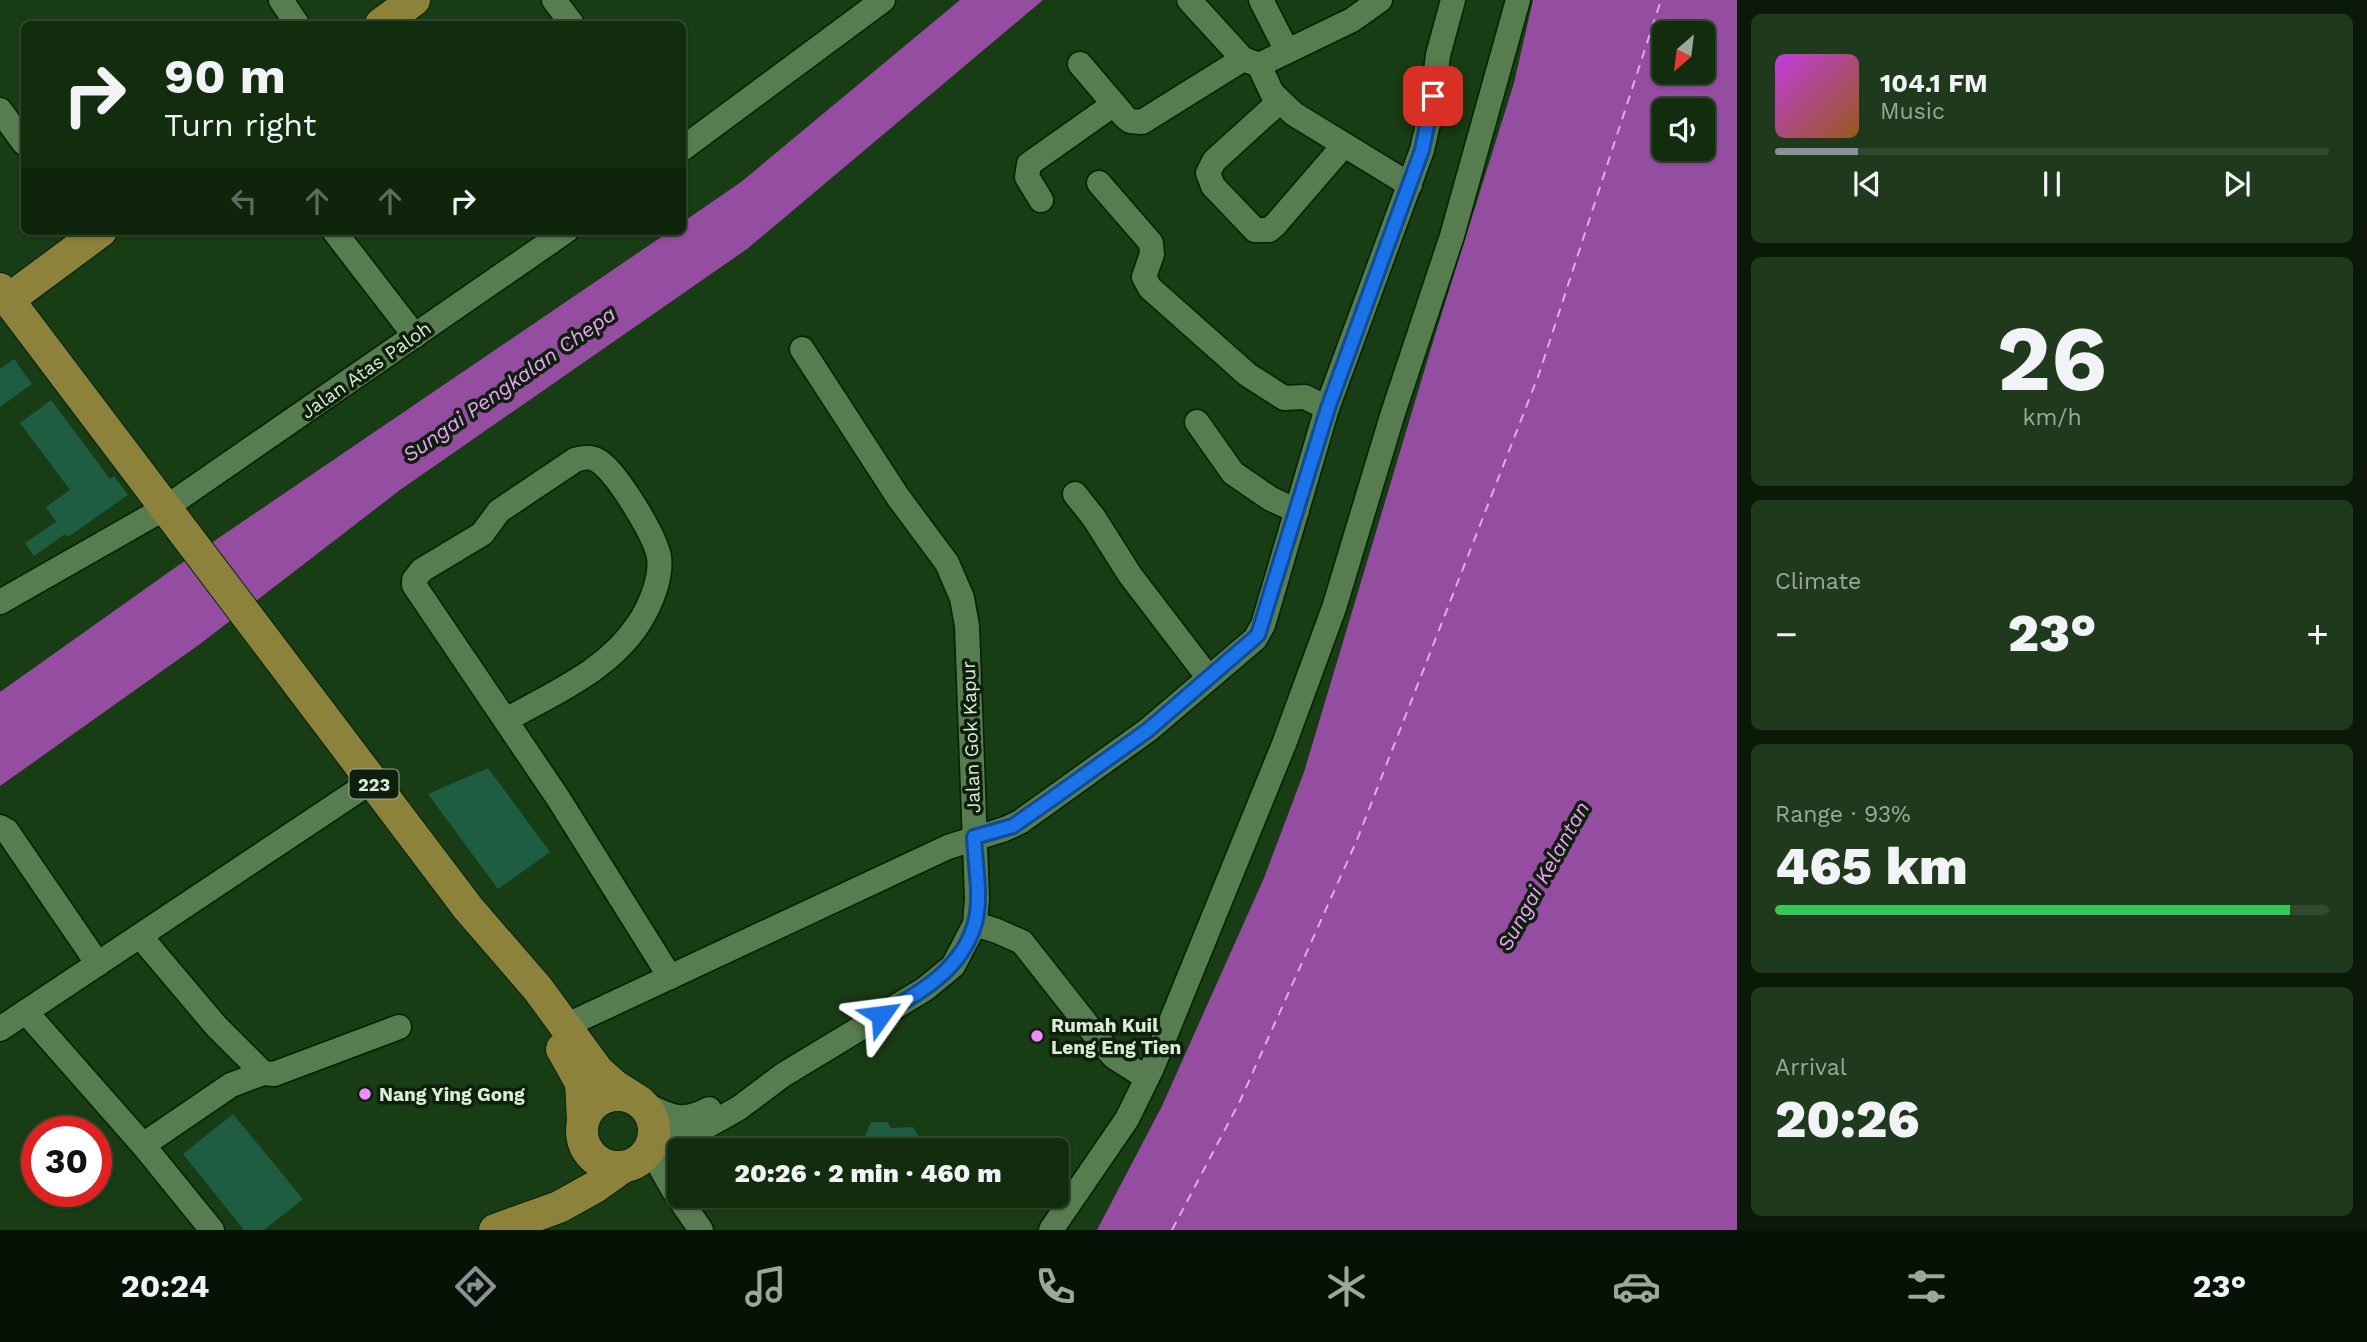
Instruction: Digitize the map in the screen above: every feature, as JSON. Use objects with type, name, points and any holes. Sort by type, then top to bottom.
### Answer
[{"type":"main road","points":[[385,21],[414,0]]},
{"type":"main road","points":[[4,294],[92,235]]},
{"type":"main road","name":"223","points":[[4,294],[468,908],[573,1064],[583,1091],[578,1162],[567,1180],[499,1228]]},
{"type":"main road","name":"223","points":[[468,908],[538,989],[598,1071],[640,1102]]},
{"type":"main road","name":"223","points":[[582,1129],[587,1111],[606,1097],[617,1095],[640,1102]]},
{"type":"main road","points":[[640,1102],[652,1119],[654,1129],[650,1149]]},
{"type":"main road","points":[[582,1129],[585,1148],[601,1164],[623,1167]]},
{"type":"main road","name":"223","points":[[499,1228],[559,1207],[595,1187],[623,1167],[634,1164],[650,1149]]},
{"type":"street","points":[[281,0],[295,21]]},
{"type":"street","points":[[554,0],[570,21]]},
{"type":"street","points":[[686,146],[883,0]]},
{"type":"street","points":[[1189,0],[1251,62],[1279,102],[1294,114],[1410,185]]},
{"type":"street","points":[[1261,0],[1287,51]]},
{"type":"street","points":[[1080,64],[1130,121],[1142,122],[1251,62],[1287,51],[1352,20],[1380,0]]},
{"type":"street","points":[[565,1026],[948,847],[1020,822],[1148,730],[1251,643],[1261,630],[1328,408],[1410,185],[1431,111],[1438,55],[1453,0]]},
{"type":"street","points":[[1051,1230],[1126,1119],[1147,1078],[1284,744],[1334,608],[1393,413],[1452,236],[1518,0]]},
{"type":"street","points":[[1279,102],[1214,161],[1208,173],[1213,186],[1255,230],[1269,230],[1275,225],[1344,145]]},
{"type":"street","points":[[1041,200],[1027,177],[1029,164],[1114,104]]},
{"type":"street","points":[[0,110],[21,140]]},
{"type":"street","points":[[1099,183],[1151,243],[1152,254],[1144,277],[1150,288],[1248,375],[1284,398],[1305,397],[1328,408]]},
{"type":"street","points":[[337,235],[415,336]]},
{"type":"street","name":"Jalan Atas Paloh","points":[[0,602],[173,519],[415,336],[560,235]]},
{"type":"street","name":"Jalan Gok Kapur","points":[[650,1149],[672,1138],[700,1130],[739,1108],[783,1075],[925,989],[953,966],[975,924],[977,899],[967,626],[962,598],[947,563],[898,497],[802,349]]},
{"type":"street","points":[[1197,422],[1233,473],[1271,499],[1297,511]]},
{"type":"street","points":[[506,720],[609,659],[640,621],[658,578],[659,558],[641,517],[602,463],[592,458],[575,460],[499,511],[482,534],[422,570],[414,580],[415,591],[506,720],[613,883],[670,977]]},
{"type":"street","points":[[1075,494],[1094,518],[1130,575],[1208,677]]},
{"type":"street","points":[[0,1029],[372,781]]},
{"type":"street","points":[[0,827],[7,831],[97,964]]},
{"type":"street","points":[[975,924],[998,930],[1023,942],[1114,1057],[1147,1078]]},
{"type":"street","points":[[140,936],[216,1026],[263,1073]]},
{"type":"street","points":[[26,1012],[143,1145],[212,1230]]},
{"type":"street","points":[[143,1145],[231,1085],[263,1073],[274,1073],[399,1027]]},
{"type":"street","name":"Jalan Gok Kapur","points":[[640,1102],[670,1115],[690,1119],[783,1075]]},
{"type":"street","points":[[650,1149],[701,1230]]},
{"type":"water","name":"Sungai Pengkalan Chepa","points":[[960,0],[1043,0],[747,249],[400,490],[200,644],[0,786],[0,692],[176,567],[664,235],[686,235],[686,220],[741,182]]},
{"type":"water","name":"Sungai Kelantan","points":[[1533,0],[1737,0],[1737,1230],[1097,1230],[1162,1106],[1264,878],[1304,772],[1514,83]]},
{"type":"building","points":[[14,359],[32,384],[0,407],[0,369]]},
{"type":"building","points":[[51,400],[110,479],[114,476],[128,495],[68,537],[65,534],[34,556],[25,543],[56,522],[46,507],[70,490],[20,423]]},
{"type":"building","points":[[488,768],[550,852],[498,889],[428,794]]},
{"type":"building","points":[[233,1114],[303,1199],[264,1230],[244,1230],[183,1154]]},
{"type":"building","points":[[871,1122],[887,1122],[891,1128],[913,1127],[920,1138],[866,1138]]},
{"type":"ferry route","points":[[1172,1230],[1240,1101],[1357,840],[1539,374],[1661,0]]},
{"type":"place","name":"Rumah Kuil Leng Eng Tien","points":[[1037,1036]]},
{"type":"place","name":"Nang Ying Gong","points":[[365,1094]]},
{"type":"route","points":[[881,1015],[925,989],[953,966],[966,942],[975,924],[977,899],[974,837],[1006,829],[1020,822],[1148,730],[1258,635],[1328,408],[1422,150],[1433,96]]}]
